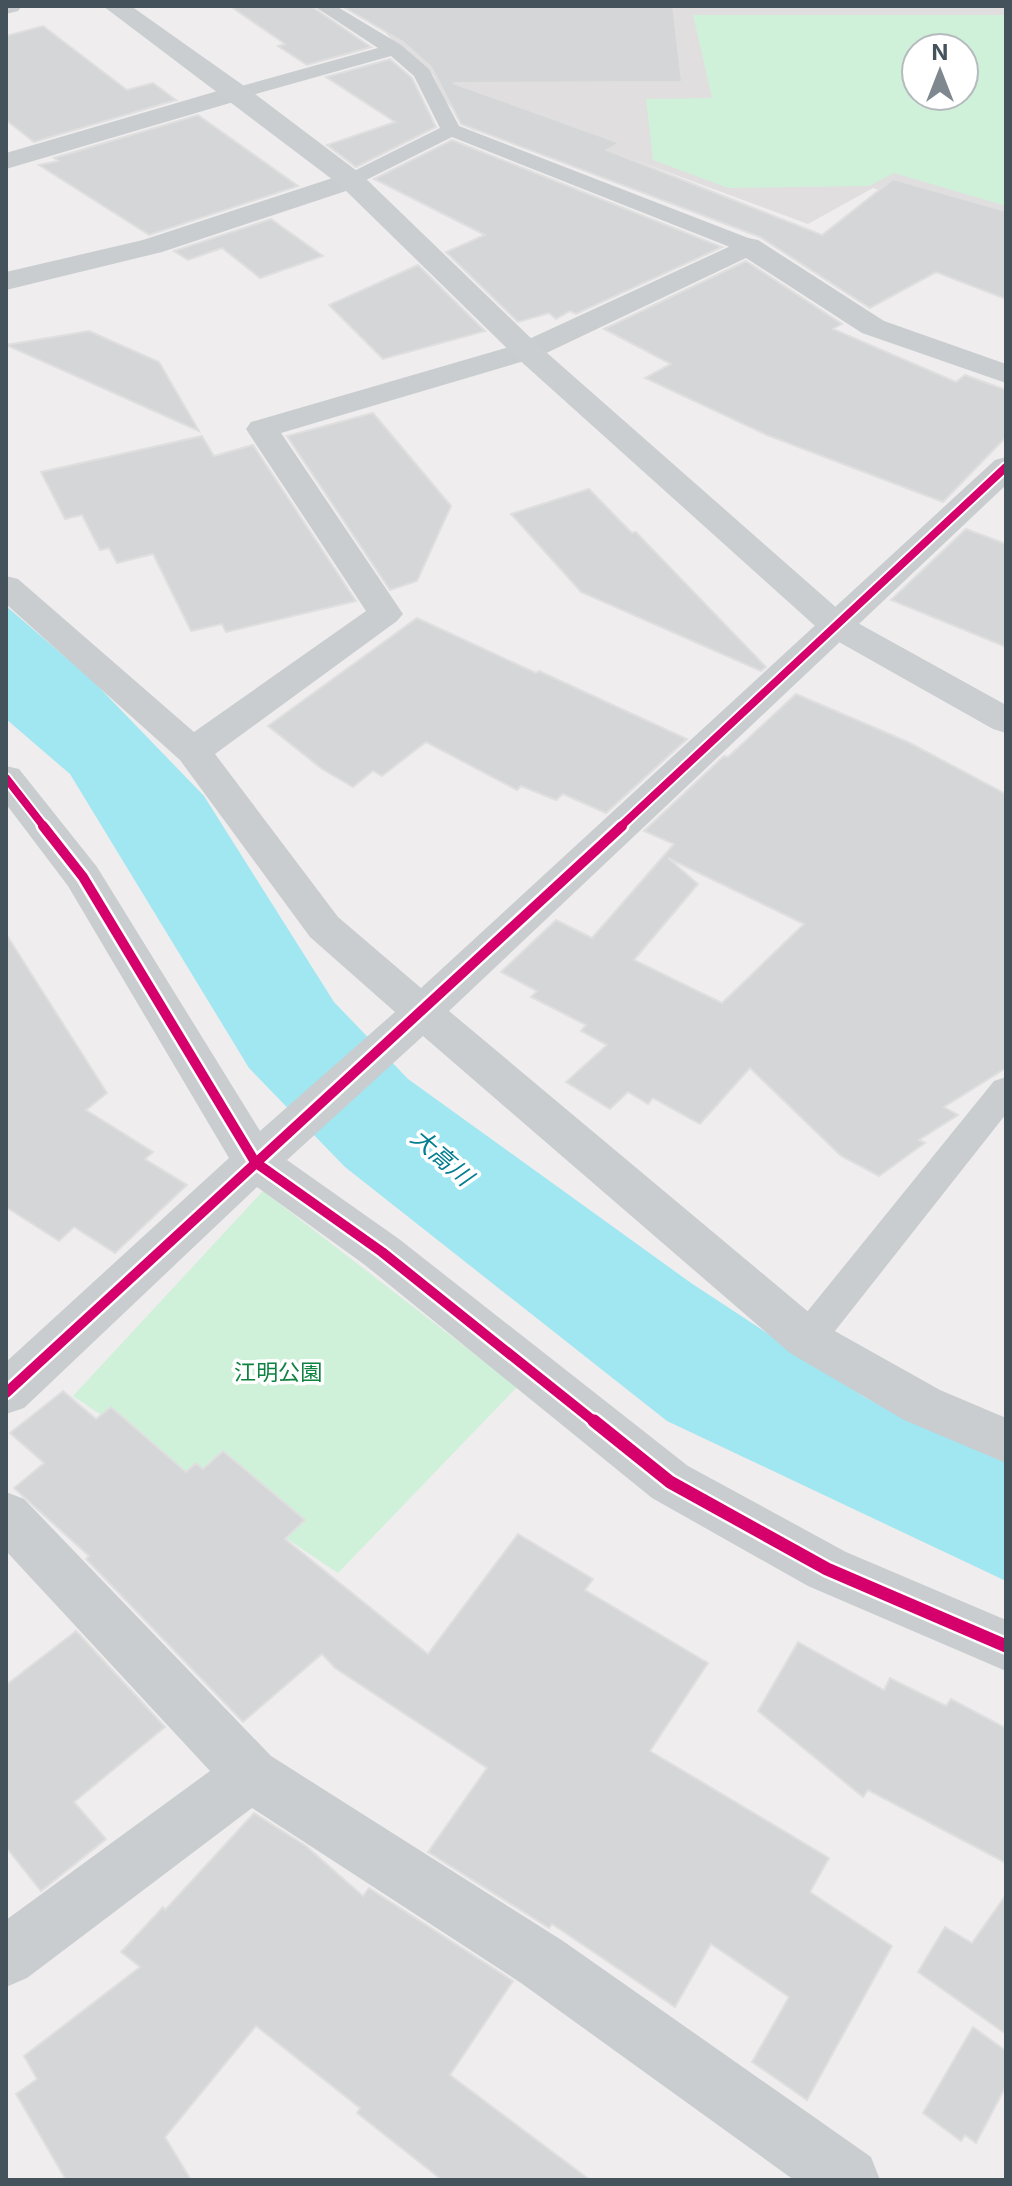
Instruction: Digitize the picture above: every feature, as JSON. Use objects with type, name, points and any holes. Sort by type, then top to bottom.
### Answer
[{"type":"street","points":[[115,6],[238,93],[351,180],[527,351],[835,625],[1006,721]]},
{"type":"street","points":[[6,161],[238,93]]},
{"type":"street","points":[[6,281],[152,246],[351,180]]},
{"type":"street","points":[[193,751],[385,614],[262,429],[527,351],[748,246],[873,327],[1006,374]]},
{"type":"street","points":[[6,1393],[408,1025],[835,625],[999,480]]},
{"type":"street","points":[[6,586],[193,751],[324,927],[408,1025],[807,1339],[922,1405],[1006,1441]]},
{"type":"street","points":[[6,778],[83,877],[271,1148],[382,1252],[670,1482],[827,1569],[1006,1646]]},
{"type":"street","points":[[6,1515],[251,1775],[542,1962],[848,2180]]},
{"type":"street","points":[[6,1957],[251,1775]]},
{"type":"lane","points":[[323,6],[394,49],[422,73],[451,130],[748,246]]},
{"type":"lane","points":[[238,93],[394,49]]},
{"type":"lane","points":[[351,180],[451,130]]},
{"type":"lane","points":[[807,1339],[1006,1090]]},
{"type":"shaded area","points":[[456,6],[1006,6],[1006,223],[983,226],[873,188],[808,224],[511,114],[474,131],[446,102],[433,75],[403,53],[386,33]]},
{"type":"green space","points":[[693,15],[1006,15],[1006,206],[894,173],[869,186],[728,188],[653,160],[646,99],[712,98]]},
{"type":"green space","name":"江明公園","points":[[263,1191],[517,1387],[338,1573],[73,1396]]},
{"type":"water","name":"大高川","points":[[6,606],[92,680],[204,796],[334,1002],[408,1079],[691,1283],[866,1398],[1006,1459],[1006,1581],[667,1421],[345,1167],[249,1068],[70,774],[6,719]]},
{"type":"building","points":[[230,6],[311,6],[371,47],[307,65],[278,46],[285,44]]},
{"type":"building","points":[[342,6],[673,6],[682,82],[453,83],[620,143],[607,150],[822,235],[893,179],[1006,211],[1006,299],[936,272],[870,308],[760,237],[461,124],[431,67],[403,42]]},
{"type":"building","points":[[43,26],[127,90],[153,83],[176,100],[34,142],[6,120],[6,36]]},
{"type":"building","points":[[390,59],[412,78],[436,127],[356,167],[327,145],[395,122],[326,77]]},
{"type":"building","points":[[198,115],[298,186],[149,235],[39,165],[58,161],[54,158]]},
{"type":"building","points":[[452,140],[722,247],[576,314],[570,311],[556,319],[549,313],[518,322],[446,252],[485,235],[374,179]]},
{"type":"building","points":[[271,219],[323,256],[260,278],[222,248],[188,260],[174,251]]},
{"type":"building","points":[[746,261],[842,324],[833,329],[956,382],[965,375],[1006,390],[1006,437],[943,502],[767,435],[645,378],[671,364],[604,329]]},
{"type":"building","points":[[418,265],[485,331],[383,359],[329,305]]},
{"type":"building","points":[[89,331],[159,362],[199,431],[6,345]]},
{"type":"building","points":[[373,413],[451,506],[417,581],[390,590],[287,436]]},
{"type":"building","points":[[202,436],[214,456],[253,445],[356,601],[226,632],[222,624],[191,631],[153,554],[117,563],[109,548],[100,550],[82,515],[65,519],[41,472]]},
{"type":"building","points":[[589,489],[632,533],[636,532],[766,667],[761,671],[581,592],[511,514]]},
{"type":"building","points":[[966,529],[1006,544],[1006,647],[891,600]]},
{"type":"building","points":[[417,618],[687,739],[606,813],[563,794],[556,800],[521,786],[517,790],[426,742],[382,776],[373,771],[353,787],[322,769],[268,726]]},
{"type":"building","points":[[796,694],[908,742],[1006,794],[1006,1068],[944,1107],[958,1115],[919,1140],[925,1143],[879,1176],[841,1156],[750,1068],[700,1124],[653,1098],[648,1104],[628,1092],[610,1109],[566,1082],[607,1045],[581,1031],[586,1025],[531,997],[537,991],[501,972],[556,920],[592,938],[674,844],[644,831],[724,756],[728,757]],"holes":[[[668,858],[804,924],[722,1003],[634,960],[698,884]]]},
{"type":"building","points":[[6,934],[107,1093],[86,1110],[153,1152],[145,1159],[187,1185],[115,1253],[74,1227],[59,1241],[6,1207]]},
{"type":"building","points":[[63,1391],[96,1419],[111,1407],[186,1472],[196,1463],[203,1469],[223,1451],[305,1520],[285,1539],[428,1654],[518,1534],[593,1579],[585,1590],[708,1663],[650,1751],[829,1858],[810,1892],[892,1946],[807,2100],[752,2062],[789,1997],[711,1944],[675,2007],[552,1924],[549,1928],[428,1852],[487,1768],[335,1668],[322,1654],[243,1722],[86,1559],[89,1556],[14,1488],[44,1463],[10,1433]]},
{"type":"building","points":[[76,1631],[165,1727],[74,1802],[106,1839],[41,1891],[6,1847],[6,1685]]},
{"type":"building","points":[[798,1642],[884,1690],[890,1678],[946,1706],[951,1699],[1006,1728],[1006,1863],[868,1790],[863,1797],[758,1711]]},
{"type":"building","points":[[254,1813],[306,1846],[363,1896],[369,1888],[513,1981],[450,2075],[590,2180],[442,2180],[357,2113],[360,2108],[256,2026],[165,2137],[191,2180],[66,2180],[16,2094],[37,2079],[24,2056],[140,1967],[121,1952],[163,1907],[165,1910]]},
{"type":"building","points":[[1006,1895],[1006,2034],[918,1972],[945,1927],[972,1943]]},
{"type":"building","points":[[973,2027],[1006,2051],[1006,2086],[976,2143],[965,2135],[961,2141],[923,2113]]},
{"type":"cycle path","points":[[6,1393],[394,1038],[1006,467]]},
{"type":"cycle path","points":[[6,778],[83,877],[255,1162],[382,1252],[670,1482],[827,1569],[1006,1646]]}]
